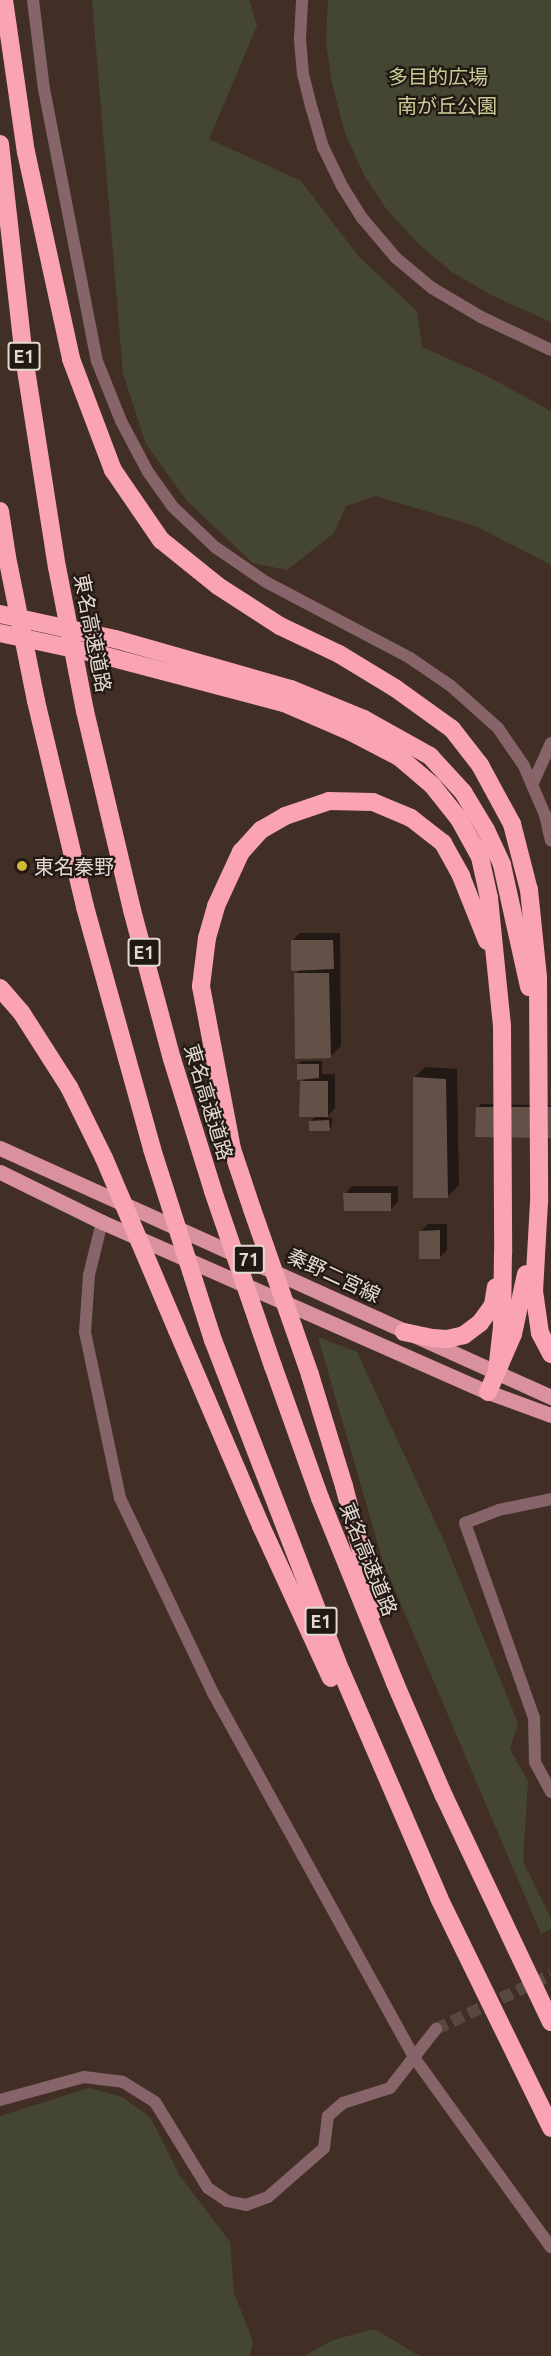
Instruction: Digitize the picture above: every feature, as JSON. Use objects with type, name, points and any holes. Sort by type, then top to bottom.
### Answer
[{"type":"highway","points":[[4,0],[26,152],[71,358],[113,470],[161,540],[218,586],[280,626],[339,654],[395,688],[452,729],[480,765],[512,824],[525,867],[536,956],[540,1045],[539,1202],[535,1305],[540,1333],[551,1354]]},
{"type":"highway","name":"東名高速道路","points":[[0,144],[24,357],[57,567],[86,711],[132,910],[172,1059],[213,1191],[320,1498],[395,1683],[444,1796],[551,2022]]},
{"type":"highway","name":"E1","points":[[0,511],[36,701],[85,907],[152,1149],[213,1340],[340,1671],[439,1898],[551,2128]]},
{"type":"highway","points":[[0,614],[126,642],[291,689],[364,719],[430,756],[463,792],[486,830],[502,865],[540,1045]]},
{"type":"highway","points":[[0,633],[108,657],[284,703],[351,732],[399,757],[432,785],[459,819],[480,857],[489,898],[502,1025],[504,1123],[502,1327],[497,1371]]},
{"type":"highway","points":[[395,1683],[344,1486],[310,1375],[231,1149],[201,986],[207,938],[216,906],[241,852],[261,830],[285,816],[330,801],[373,802],[411,818],[442,843],[461,876],[495,962]]},
{"type":"highway","points":[[0,988],[21,1012],[69,1087],[104,1158],[303,1618],[439,1898]]},
{"type":"highway","points":[[488,1392],[513,1334],[534,1239],[539,1202]]},
{"type":"highway","points":[[404,1332],[447,1339],[464,1335],[480,1323],[493,1305],[503,1253]]},
{"type":"main road","name":"秦野二宮線","points":[[0,1148],[551,1397]]},
{"type":"main road","name":"71","points":[[0,1172],[102,1222],[488,1392],[551,1415]]},
{"type":"street","points":[[33,0],[48,112],[97,361],[121,421],[148,472],[173,507],[215,547],[266,582],[410,658],[451,686],[498,728],[524,766],[545,815],[551,840]]},
{"type":"street","points":[[302,0],[300,40],[303,74],[312,109],[323,147],[342,186],[363,219],[396,258],[432,288],[481,317],[551,350]]},
{"type":"street","points":[[532,785],[551,743]]},
{"type":"street","points":[[102,1222],[89,1275],[85,1332],[120,1498],[213,1693],[414,2056],[551,2247]]},
{"type":"street","points":[[551,1499],[499,1510],[465,1523],[534,1718],[535,1762],[551,1792]]},
{"type":"street","points":[[0,2100],[84,2077],[123,2082],[155,2102],[208,2188],[227,2201],[246,2205],[267,2197],[324,2148],[328,2116],[343,2103],[358,2096],[390,2088],[436,2029]]},
{"type":"green space","points":[[92,0],[249,0],[257,26],[209,139],[301,181],[359,257],[417,311],[422,347],[485,375],[551,411],[551,565],[478,527],[376,496],[346,506],[334,533],[287,570],[253,563],[187,501],[146,444],[123,374]]},
{"type":"green space","name":"南が丘公園","points":[[328,0],[551,0],[551,322],[491,295],[452,272],[420,245],[387,210],[364,175],[345,133],[332,83],[326,43]]},
{"type":"green space","points":[[318,1337],[357,1352],[444,1541],[518,1723],[510,1749],[528,1782],[523,1861],[551,1919],[551,1929],[541,1934],[383,1562]]},
{"type":"green space","points":[[89,2088],[122,2097],[150,2117],[180,2176],[230,2242],[234,2293],[253,2341],[250,2356],[0,2356],[0,2116]]},
{"type":"green space","points":[[374,2329],[420,2356],[304,2356],[333,2340]]},
{"type":"building","points":[[291,940],[333,940],[334,969],[291,971]]},
{"type":"building","points":[[294,973],[329,973],[331,1058],[295,1059]]},
{"type":"building","points":[[297,1064],[319,1064],[319,1078],[297,1080]]},
{"type":"building","points":[[413,1077],[446,1079],[448,1198],[413,1198]]},
{"type":"building","points":[[300,1081],[328,1081],[328,1117],[299,1117]]},
{"type":"building","points":[[476,1107],[551,1107],[551,1138],[475,1137]]},
{"type":"building","points":[[329,1120],[330,1131],[309,1131],[309,1121]]},
{"type":"building","points":[[343,1193],[391,1193],[391,1211],[344,1211]]},
{"type":"building","points":[[440,1230],[440,1259],[419,1259],[419,1231]]},
{"type":"tunnel","points":[[436,2029],[551,1975]]},
{"type":"place","name":"東名秦野","points":[[22,866]]},
{"type":"park label","name":"多目的広場","points":[[438,76]]}]
